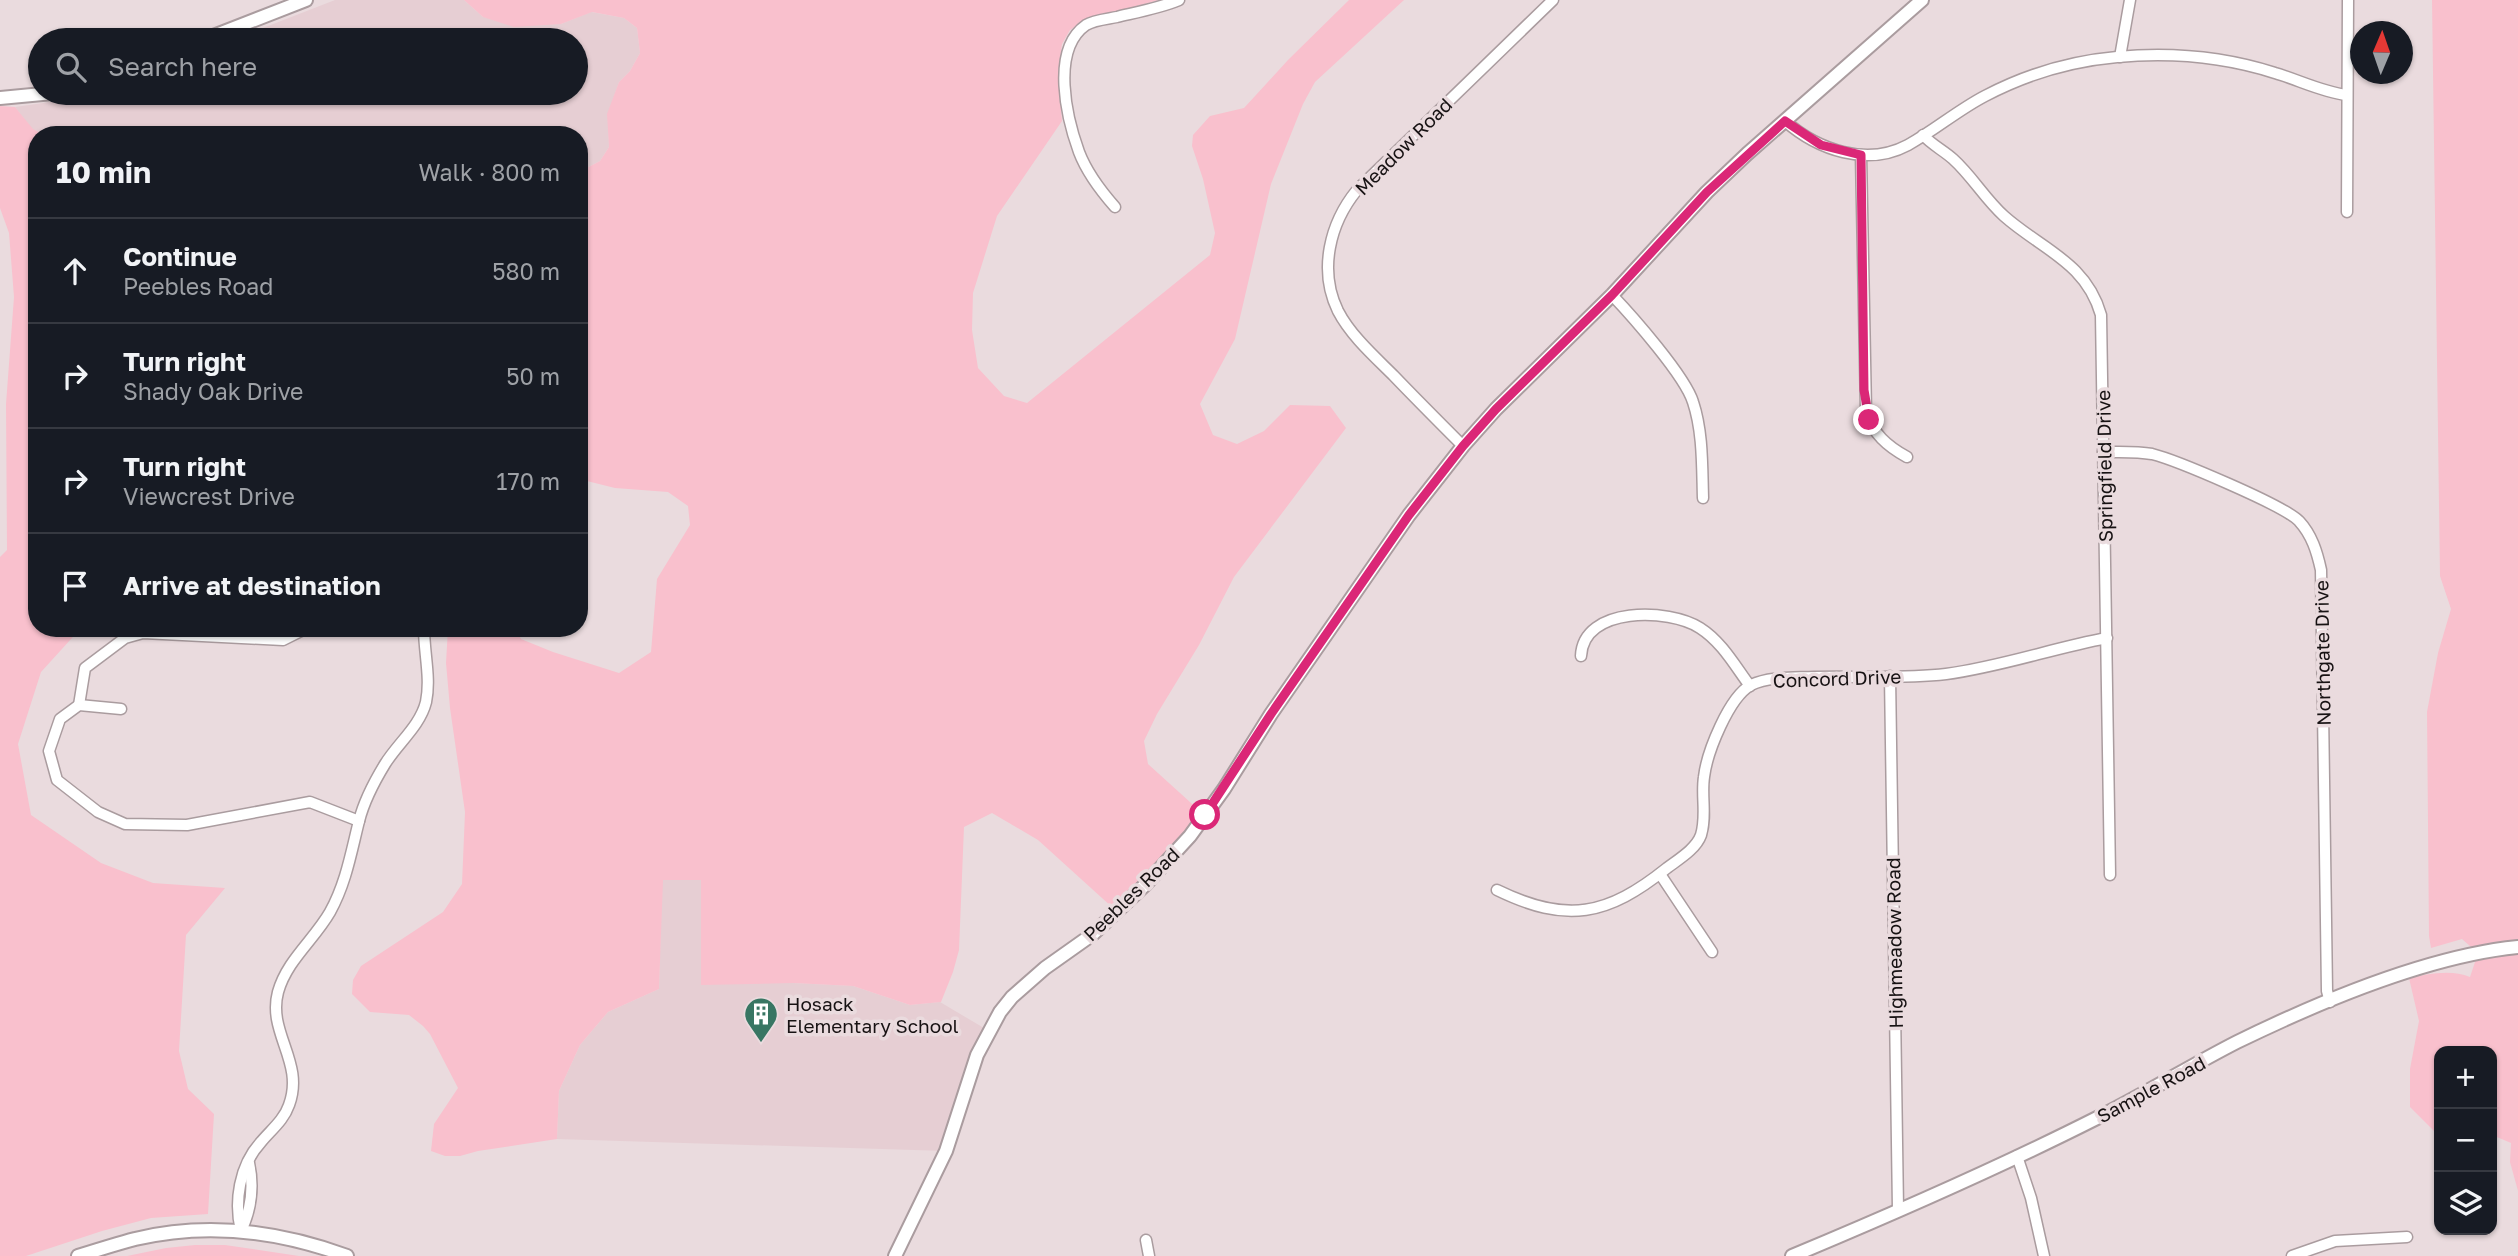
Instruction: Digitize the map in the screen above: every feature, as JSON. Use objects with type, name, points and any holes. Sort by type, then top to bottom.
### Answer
[{"type":"street","points":[[234,28],[306,0]]},
{"type":"street","points":[[1115,207],[1091,176],[1072,129],[1064,86],[1068,48],[1079,31],[1090,23],[1162,7],[1179,0]]},
{"type":"street","name":"Meadow Road","points":[[1463,446],[1365,347],[1339,312],[1329,276],[1331,239],[1346,204],[1357,190],[1553,0]]},
{"type":"street","name":"Peebles Road","points":[[895,1256],[938,1169],[977,1055],[1000,1012],[1027,982],[1093,934],[1117,912],[1190,836],[1409,515],[1496,409],[1612,295],[1707,192],[1922,0]]},
{"type":"street","points":[[2120,57],[2130,0]]},
{"type":"street","points":[[2347,212],[2348,0]]},
{"type":"street","points":[[1785,121],[1821,145],[1861,155],[1878,155],[1907,146],[1962,109],[2013,83],[2062,67],[2120,57],[2176,56],[2227,61],[2275,73],[2332,93],[2347,95]]},
{"type":"street","points":[[0,98],[28,95]]},
{"type":"street","name":"Springfield Drive","points":[[1923,135],[1952,159],[2001,214],[2071,265],[2092,291],[2101,315],[2110,875]]},
{"type":"street","points":[[1861,155],[1866,411],[1872,427],[1882,440],[1907,457]]},
{"type":"street","points":[[1612,295],[1667,362],[1693,400],[1700,437],[1703,498]]},
{"type":"street","name":"Northgate Drive","points":[[2103,452],[2156,455],[2261,499],[2297,519],[2306,529],[2318,553],[2321,570],[2329,1002]]},
{"type":"street","points":[[1581,656],[1585,640],[1601,626],[1640,614],[1662,615],[1688,622],[1711,636],[1750,686]]},
{"type":"street","points":[[79,705],[85,668],[129,637]]},
{"type":"street","points":[[223,637],[283,640],[289,637]]},
{"type":"street","points":[[242,1231],[249,1215],[252,1177],[249,1163],[258,1145],[283,1118],[295,1085],[292,1063],[276,1017],[280,987],[289,966],[322,925],[335,901],[350,862],[359,821],[376,780],[394,749],[421,715],[428,680],[425,637]]},
{"type":"street","name":"Concord Drive","points":[[1497,890],[1538,908],[1579,911],[1611,904],[1637,890],[1690,850],[1700,836],[1706,765],[1735,699],[1750,686],[1785,678],[1890,676],[1963,671],[2106,638]]},
{"type":"street","name":"Highmeadow Road","points":[[1890,676],[1898,1209]]},
{"type":"street","points":[[121,709],[79,705],[60,719],[49,751],[57,780],[98,812],[125,824],[187,825],[310,802],[359,821]]},
{"type":"street","points":[[1660,874],[1712,952]]},
{"type":"street","name":"Sample Road","points":[[1792,1256],[1811,1252],[1898,1209],[2100,1117],[2237,1042],[2329,1002],[2437,963],[2518,947]]},
{"type":"street","points":[[2017,1156],[2031,1198],[2044,1256]]},
{"type":"street","points":[[78,1256],[135,1239],[206,1230],[242,1231],[285,1238],[347,1256]]},
{"type":"street","points":[[2292,1256],[2335,1241],[2407,1237]]},
{"type":"street","points":[[1146,1240],[1149,1256]]},
{"type":"shaded area","points":[[335,0],[464,0],[483,17],[561,24],[591,12],[624,18],[637,28],[640,53],[630,71],[619,82],[608,114],[609,147],[600,161],[588,167],[588,126],[30,126],[15,107],[588,105],[588,28],[263,28]]},
{"type":"shaded area","points":[[464,0],[1159,0],[1085,20],[1070,30],[1062,44],[1058,74],[1062,121],[997,216],[973,293],[972,330],[978,368],[1004,396],[1027,403],[1210,255],[1215,233],[1203,179],[1192,146],[1193,135],[1210,116],[1244,108],[1349,0],[1404,0],[1315,82],[1303,104],[1271,184],[1235,339],[1200,404],[1213,435],[1237,444],[1264,431],[1290,405],[1330,406],[1346,428],[1234,577],[1144,741],[1148,764],[1201,812],[1113,908],[1038,840],[992,813],[964,827],[959,950],[941,1002],[910,1005],[853,986],[793,983],[701,985],[701,880],[663,880],[659,989],[608,1012],[580,1045],[559,1091],[557,1139],[460,1156],[445,1156],[431,1151],[434,1124],[458,1088],[430,1034],[409,1015],[370,1012],[352,994],[353,980],[361,966],[443,912],[462,884],[465,812],[450,708],[446,663],[447,637],[520,637],[553,652],[619,673],[651,652],[657,579],[690,525],[688,506],[668,492],[615,488],[588,481],[588,167],[600,161],[609,147],[607,114],[619,82],[630,71],[640,53],[637,28],[624,18],[592,12],[561,24],[514,27],[483,17]]},
{"type":"shaded area","points":[[2432,0],[2518,0],[2518,1191],[2510,1162],[2511,1143],[2497,1137],[2497,1046],[2434,1046],[2434,1131],[2410,1107],[2410,1069],[2419,1021],[2409,978],[2447,973],[2470,977],[2478,953],[2462,939],[2431,948],[2429,936],[2427,712],[2438,653],[2451,609],[2440,576]]},
{"type":"shaded area","points":[[0,106],[15,107],[31,126],[28,126],[28,637],[73,637],[41,672],[18,744],[31,815],[101,863],[153,883],[225,888],[186,935],[179,1051],[188,1089],[214,1114],[208,1214],[151,1218],[26,1256],[0,1256],[0,557],[7,550],[6,404],[14,297],[9,233],[0,208]]},
{"type":"shaded area","points":[[701,879],[793,983],[853,986],[910,1005],[940,1002],[989,1031],[946,1151],[557,1139],[559,1091],[580,1045],[608,1012],[659,989],[662,880]]},
{"type":"shaded area","points":[[195,1245],[225,1245],[299,1256],[127,1256]]},
{"type":"place","name":"Hosack Elementary School","points":[[761,1044]]},
{"type":"route","points":[[1205,815],[1271,714],[1409,515],[1463,446],[1496,409],[1612,295],[1707,192],[1785,121],[1793,129],[1821,145],[1861,155],[1864,390],[1869,420]]}]
